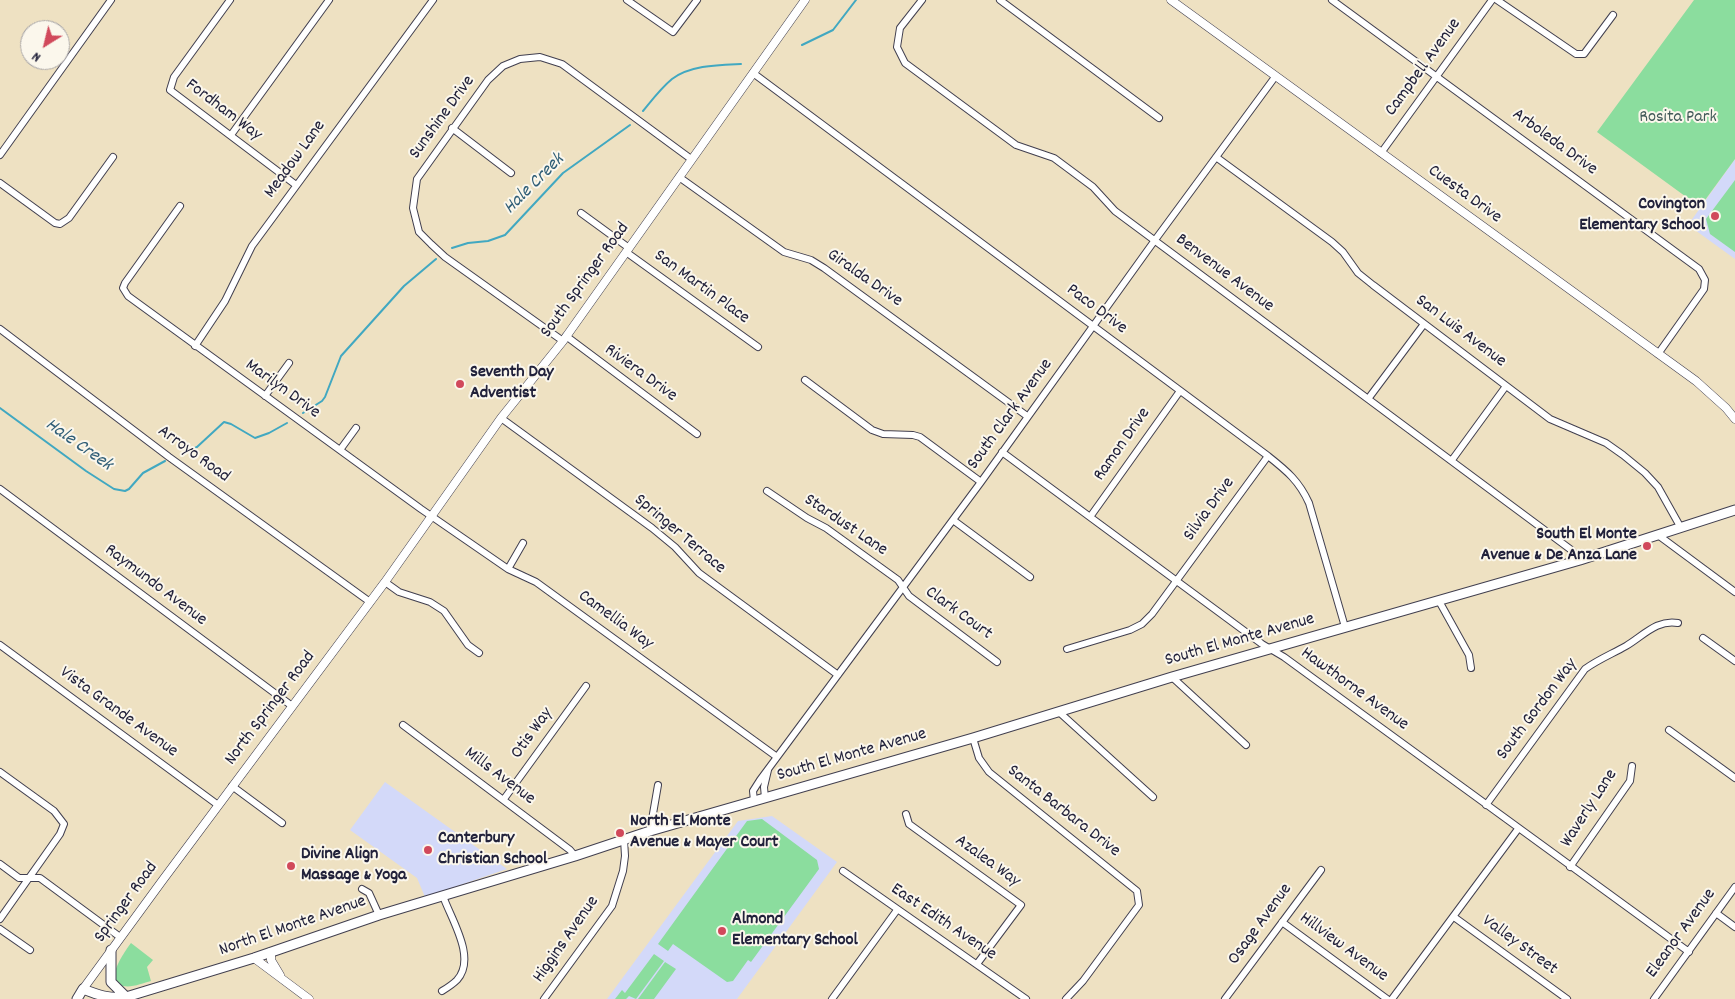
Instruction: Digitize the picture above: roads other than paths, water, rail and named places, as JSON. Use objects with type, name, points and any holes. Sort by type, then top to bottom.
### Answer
[{"type":"main road","name":"South El Monte Avenue","points":[[754,801],[973,738],[1172,676],[1580,560],[1735,510]]},
{"type":"main road","name":"North El Monte Avenue","points":[[83,989],[104,998],[125,998],[254,958],[379,915],[575,856],[650,831],[754,801]]},
{"type":"main road","points":[[111,950],[111,982],[125,998]]},
{"type":"main road","points":[[76,999],[83,989]]},
{"type":"street","points":[[0,155],[112,0]]},
{"type":"street","name":"Fordham Way","points":[[230,0],[174,77],[170,90],[296,185]]},
{"type":"street","points":[[231,135],[329,0]]},
{"type":"street","name":"Meadow Lane","points":[[195,346],[225,301],[252,246],[433,0]]},
{"type":"street","points":[[627,0],[673,32],[697,0]]},
{"type":"street","name":"South Springer Road","points":[[370,602],[501,418],[564,339],[805,0]]},
{"type":"street","name":"Benvenue Avenue","points":[[922,0],[900,28],[897,47],[905,63],[1016,145],[1054,158],[1093,187],[1115,211],[1452,460],[1570,549],[1580,560]]},
{"type":"street","points":[[1000,0],[1159,118]]},
{"type":"street","name":"Cuesta Drive","points":[[1171,0],[1658,354],[1711,394],[1735,419]]},
{"type":"street","name":"Arboleda Drive","points":[[1332,0],[1703,274],[1705,280],[1704,288],[1658,354]]},
{"type":"street","name":"Campbell Avenue","points":[[1381,153],[1492,0]]},
{"type":"street","points":[[1497,0],[1576,54],[1584,54],[1613,15]]},
{"type":"street","name":"Sunshine Drive","points":[[564,339],[445,256],[430,244],[420,232],[413,208],[417,179],[452,128],[488,80],[502,66],[520,59],[540,57],[562,64],[691,159]]},
{"type":"street","name":"Paco Drive","points":[[752,73],[1268,456],[1294,478],[1309,504],[1345,627]]},
{"type":"street","name":"South Clark Avenue","points":[[754,801],[753,791],[768,769],[981,482],[1027,416],[1275,77]]},
{"type":"street","points":[[452,128],[511,173]]},
{"type":"street","points":[[0,183],[55,223],[64,223],[70,218],[114,157]]},
{"type":"street","name":"San Luis Avenue","points":[[1216,157],[1332,242],[1344,252],[1358,273],[1550,419],[1606,443],[1623,455],[1645,473],[1658,487],[1681,528]]},
{"type":"street","name":"Giralda Drive","points":[[679,177],[784,252],[811,260],[824,268],[1027,416]]},
{"type":"street","name":"Marilyn Drive","points":[[180,206],[125,283],[123,288],[128,296],[432,516]]},
{"type":"street","name":"San Martin Place","points":[[581,213],[627,250],[758,348]]},
{"type":"street","points":[[1368,399],[1424,324]]},
{"type":"street","name":"Arroyo Road","points":[[0,329],[169,457],[370,602]]},
{"type":"street","name":"Riviera Drive","points":[[564,339],[697,434]]},
{"type":"street","points":[[265,396],[289,363]]},
{"type":"street","points":[[805,380],[872,430],[883,434],[920,437],[981,482]]},
{"type":"street","points":[[1452,460],[1506,386]]},
{"type":"street","name":"Ramon Drive","points":[[1090,517],[1180,391]]},
{"type":"street","name":"Springer Terrace","points":[[501,418],[652,528],[675,547],[699,573],[838,675]]},
{"type":"street","points":[[340,450],[356,428]]},
{"type":"street","name":"Hawthorne Avenue","points":[[1002,452],[1262,644],[1689,952]]},
{"type":"street","name":"Silvia Drive","points":[[1067,649],[1130,630],[1142,624],[1152,614],[1268,456]]},
{"type":"street","name":"Raymundo Avenue","points":[[0,489],[292,706]]},
{"type":"street","name":"Stardust Lane","points":[[767,491],[800,514],[826,528],[898,580],[903,588]]},
{"type":"street","name":"Camellia Way","points":[[432,516],[508,569],[536,582],[777,757]]},
{"type":"street","points":[[953,520],[1030,577]]},
{"type":"street","points":[[1658,535],[1735,592]]},
{"type":"street","points":[[508,569],[523,543]]},
{"type":"street","points":[[384,582],[399,592],[430,602],[444,610],[468,645],[479,653]]},
{"type":"street","name":"Clark Court","points":[[903,588],[909,596],[997,662]]},
{"type":"street","points":[[1439,600],[1470,655],[1470,668]]},
{"type":"street","name":"North Springer Road","points":[[196,835],[370,602]]},
{"type":"street","name":"South Gordon Way","points":[[1486,805],[1586,668],[1600,658],[1634,641],[1645,632],[1670,621],[1678,623]]},
{"type":"street","points":[[1703,638],[1735,661]]},
{"type":"street","name":"Vista Grande Avenue","points":[[0,645],[218,805]]},
{"type":"street","points":[[1172,676],[1246,745]]},
{"type":"street","name":"Otis Way","points":[[504,799],[586,686]]},
{"type":"street","points":[[1059,712],[1153,797]]},
{"type":"street","name":"Mills Avenue","points":[[403,725],[504,799],[570,850],[575,856]]},
{"type":"street","points":[[1669,730],[1735,778]]},
{"type":"street","name":"Santa Barbara Drive","points":[[973,738],[979,758],[989,772],[1137,891],[1139,905],[1083,981],[1066,999]]},
{"type":"street","name":"Waverly Lane","points":[[1570,866],[1630,781],[1632,766]]},
{"type":"street","name":"South Clark Avenue","points":[[765,798],[764,788],[768,769]]},
{"type":"street","points":[[0,772],[54,811],[64,824],[60,834],[0,919]]},
{"type":"street","points":[[650,831],[658,785]]},
{"type":"street","points":[[232,786],[282,823]]},
{"type":"street","name":"Azalea Way","points":[[906,814],[910,824],[1021,905],[977,964]]},
{"type":"street","points":[[1392,999],[1518,829]]},
{"type":"street","name":"Springer Road","points":[[83,989],[196,835]]},
{"type":"street","name":"Higgins Avenue","points":[[544,999],[612,906],[623,871],[625,856],[624,840]]},
{"type":"street","points":[[0,864],[19,878],[40,878],[120,937]]},
{"type":"street","name":"Osage Avenue","points":[[1225,999],[1321,870]]},
{"type":"street","name":"East Edith Avenue","points":[[842,871],[1026,999]]},
{"type":"street","name":"Eleanor Avenue","points":[[1654,999],[1735,887]]},
{"type":"street","points":[[362,889],[369,893],[379,915]]},
{"type":"street","points":[[442,991],[457,980],[465,963],[464,949],[444,896]]},
{"type":"street","points":[[832,999],[897,910]]},
{"type":"street","points":[[1716,913],[1735,927]]},
{"type":"street","name":"Valley Street","points":[[1454,917],[1567,999]]},
{"type":"street","name":"Hillview Avenue","points":[[1282,922],[1387,999]]},
{"type":"street","points":[[0,929],[30,950]]},
{"type":"street","points":[[271,952],[273,963],[284,980]]},
{"type":"street","points":[[254,958],[309,999]]},
{"type":"waterway","name":"Hale Creek","points":[[802,45],[833,30],[856,0]]},
{"type":"waterway","name":"Hale Creek","points":[[643,111],[664,86],[680,74],[696,68],[741,64]]},
{"type":"waterway","name":"Hale Creek","points":[[452,248],[468,243],[488,241],[505,235],[563,173],[630,125]]},
{"type":"waterway","name":"Hale Creek","points":[[303,413],[325,397],[341,356],[404,286],[436,259]]},
{"type":"waterway","name":"Hale Creek","points":[[0,408],[86,471],[114,489],[125,491],[129,489],[143,473],[165,461]]},
{"type":"waterway","name":"Hale Creek","points":[[184,453],[197,447],[224,422],[255,438],[287,423]]},
{"type":"place","name":"Covington Elementary School","points":[[1715,216]]},
{"type":"place","name":"Seventh Day Adventist","points":[[460,384]]},
{"type":"place","name":"South El Monte Avenue & De Anza Lane","points":[[1647,546]]},
{"type":"place","name":"North El Monte Avenue & Mayer Court","points":[[620,833]]},
{"type":"place","name":"Canterbury Christian School","points":[[428,850]]},
{"type":"place","name":"Divine Align Massage & Yoga","points":[[291,866]]},
{"type":"place","name":"Almond Elementary School","points":[[722,931]]},
{"type":"park label","name":"Rosita Park","points":[[1678,119]]}]
